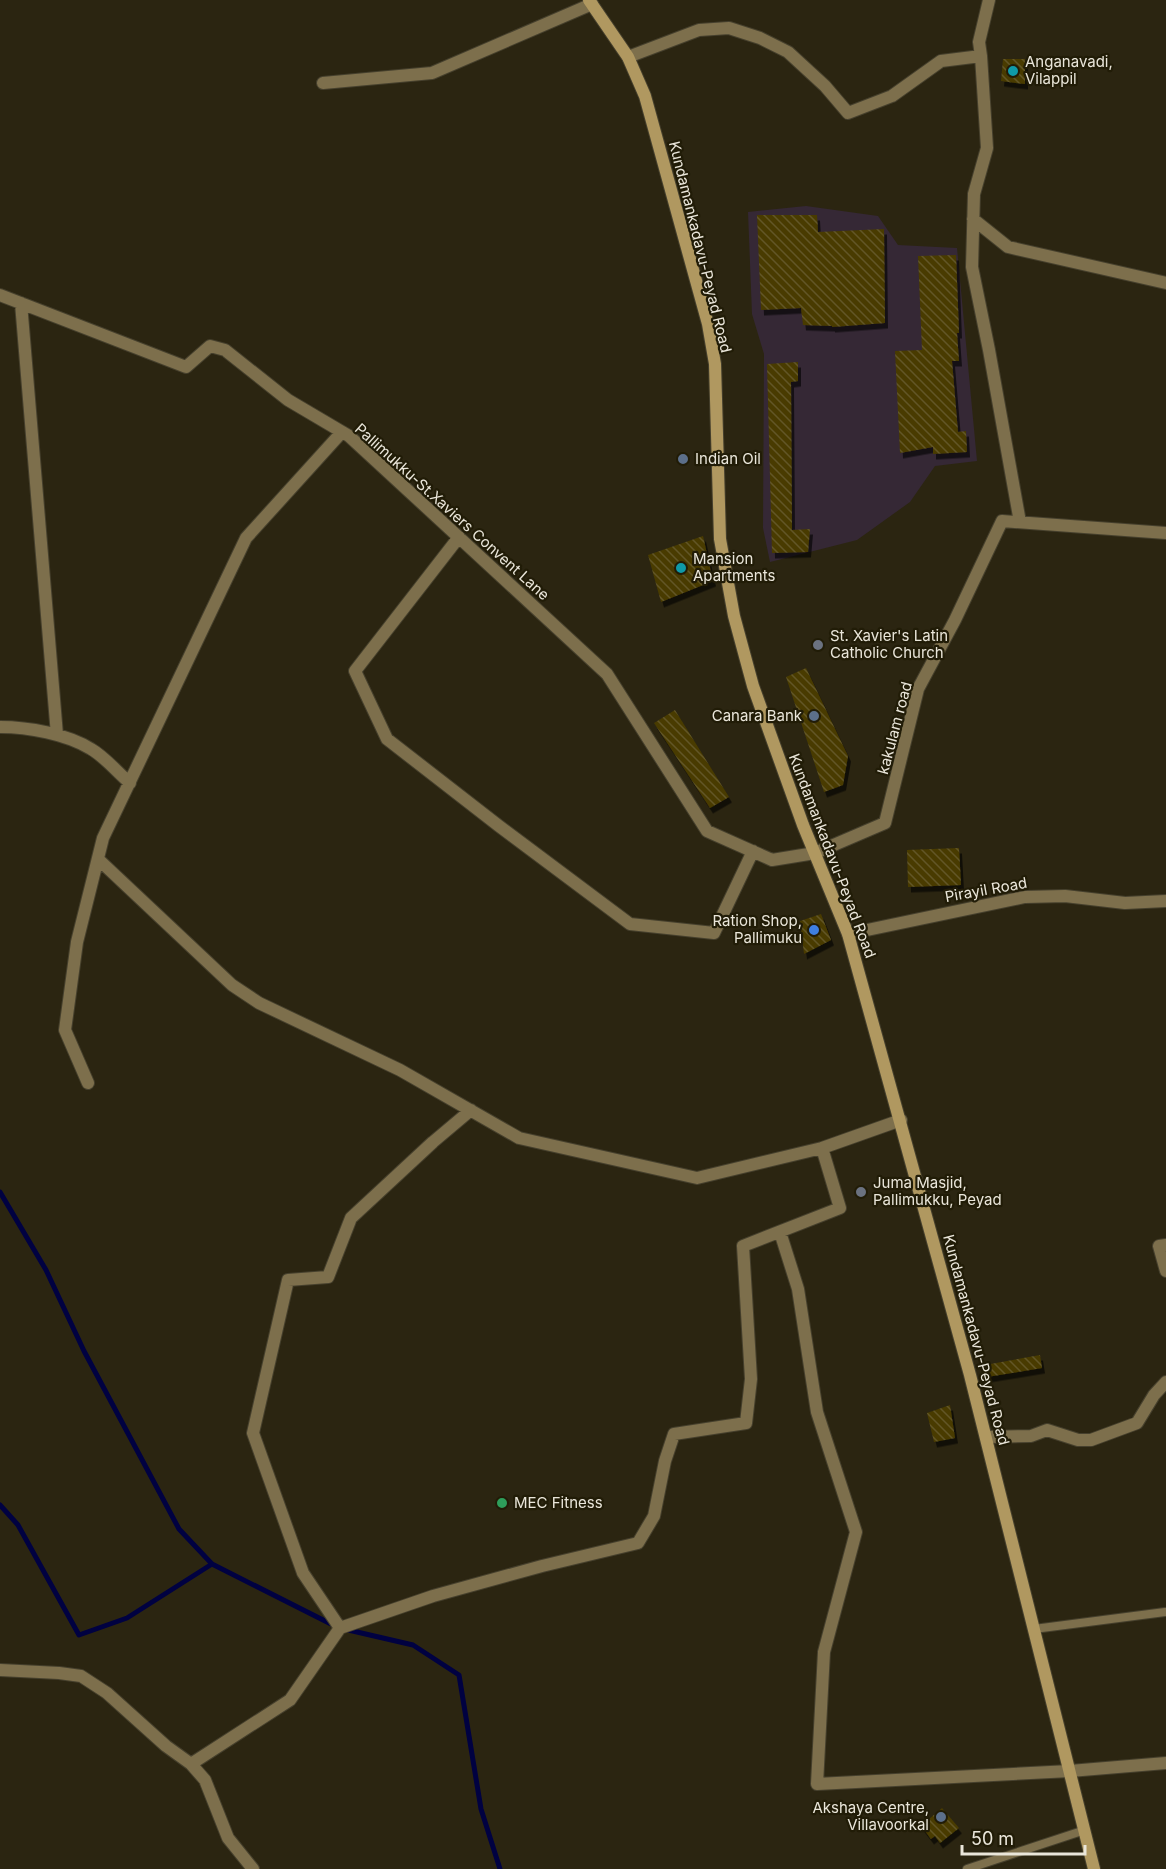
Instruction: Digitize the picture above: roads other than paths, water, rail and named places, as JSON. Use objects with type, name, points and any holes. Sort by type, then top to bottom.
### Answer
[{"type":"main road","name":"Kundamankadavu-Peyad Road","points":[[591,2],[628,57],[645,96],[708,324],[715,364],[720,539],[734,616],[753,686],[803,825],[848,934],[901,1120],[986,1437],[1094,1869]]},
{"type":"street","points":[[989,0],[979,42],[987,148],[974,194],[972,267],[990,350],[1020,522]]},
{"type":"street","points":[[323,83],[432,73],[591,2]]},
{"type":"street","points":[[628,57],[699,30],[729,28],[760,38],[788,52],[825,86],[848,113],[892,96],[941,61],[981,56]]},
{"type":"street","points":[[973,219],[1008,247],[1166,283]]},
{"type":"street","name":"Pallimukku-St.Xaviers Convent Lane","points":[[0,295],[186,367],[210,345],[225,350],[288,400],[349,436],[608,674],[707,831],[772,860],[815,853]]},
{"type":"street","points":[[21,303],[57,735]]},
{"type":"street","points":[[88,1083],[65,1030],[77,942],[103,838],[246,538],[342,432]]},
{"type":"street","name":"kakulam road","points":[[815,853],[885,823],[918,689],[955,620],[1002,521],[1166,533]]},
{"type":"street","points":[[459,537],[355,671],[387,739],[630,924],[714,933],[753,852]]},
{"type":"street","points":[[0,727],[22,727],[57,735],[91,749],[130,783]]},
{"type":"street","points":[[98,859],[232,986],[259,1003],[400,1070],[519,1138],[697,1178],[822,1148],[901,1120]]},
{"type":"street","name":"Pirayil Road","points":[[848,934],[1025,897],[1065,896],[1125,903],[1166,902]]},
{"type":"street","points":[[340,1628],[303,1573],[253,1433],[288,1280],[328,1277],[351,1218],[471,1110]]},
{"type":"street","points":[[191,1764],[290,1700],[340,1628],[433,1596],[638,1543],[654,1516],[664,1461],[674,1434],[746,1423],[751,1379],[743,1246],[840,1208],[822,1148]]},
{"type":"street","points":[[780,1232],[798,1289],[817,1412],[856,1532],[824,1652],[817,1784],[1070,1771],[1166,1763]]},
{"type":"street","points":[[1166,1245],[1159,1246],[1166,1271]]},
{"type":"street","points":[[986,1437],[1031,1436],[1047,1430],[1078,1440],[1090,1440],[1137,1424],[1154,1395],[1166,1382]]},
{"type":"street","points":[[0,1670],[81,1676],[107,1693],[165,1746],[191,1764],[205,1780],[228,1838],[253,1869]]},
{"type":"lane","points":[[1034,1629],[1165,1612]]},
{"type":"lane","points":[[966,1869],[1085,1830]]},
{"type":"waterway","points":[[0,1192],[46,1270],[84,1351],[179,1529],[212,1564],[335,1626]]},
{"type":"waterway","points":[[0,1505],[18,1525],[79,1635],[127,1618],[212,1564]]},
{"type":"waterway","points":[[344,1629],[413,1645],[459,1675],[481,1809],[500,1869]]},
{"type":"place","name":"Anganavadi, Vilappil","points":[[1013,71]]},
{"type":"place","name":"Indian Oil","points":[[683,459]]},
{"type":"place","name":"Mansion Apartments","points":[[681,568]]},
{"type":"place","name":"St. Xavier's Latin Catholic Church","points":[[818,645]]},
{"type":"place","name":"Canara Bank","points":[[814,716]]},
{"type":"place","name":"Ration Shop, Pallimuku","points":[[814,930]]},
{"type":"place","name":"Juma Masjid, Pallimukku, Peyad","points":[[861,1192]]},
{"type":"place","name":"MEC Fitness","points":[[502,1503]]},
{"type":"place","name":"Akshaya Centre, Villavoorkal","points":[[941,1817]]}]
